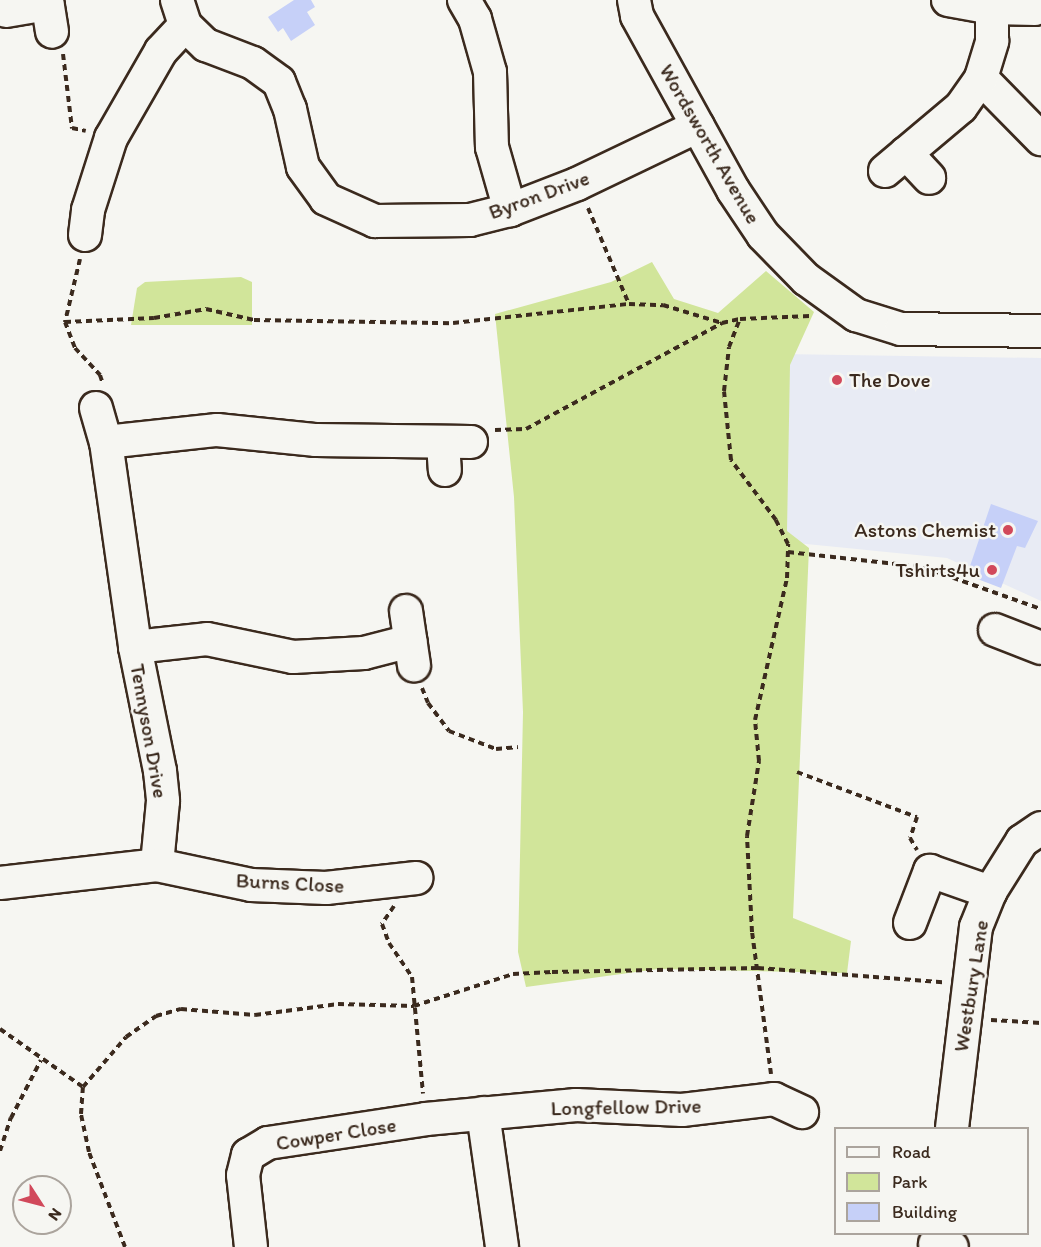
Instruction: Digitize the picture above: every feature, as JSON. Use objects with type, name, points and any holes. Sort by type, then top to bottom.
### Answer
[{"type":"street","points":[[464,0],[475,19],[490,72],[492,147],[510,210]]},
{"type":"street","name":"Wordsworth Avenue","points":[[634,0],[637,16],[698,126],[763,235],[806,279],[856,315],[901,329],[1041,331]]},
{"type":"street","points":[[948,0],[992,8],[1035,9]]},
{"type":"street","points":[[929,178],[896,162],[961,107],[981,78],[992,41],[992,8]]},
{"type":"street","points":[[6,11],[49,12]]},
{"type":"street","points":[[85,235],[88,210],[111,138],[181,12]]},
{"type":"street","name":"Byron Drive","points":[[181,12],[206,45],[253,63],[279,82],[303,167],[326,199],[375,221],[470,220],[510,210],[577,184],[698,126]]},
{"type":"street","points":[[981,78],[1041,140]]},
{"type":"street","name":"Tennyson Drive","points":[[96,408],[106,442],[135,647],[163,801],[157,865]]},
{"type":"street","points":[[106,442],[217,430],[453,452]]},
{"type":"street","points":[[995,630],[1041,648]]},
{"type":"street","points":[[135,647],[207,639],[292,657],[364,653],[410,639]]},
{"type":"street","name":"Westbury Lane","points":[[952,1127],[976,927],[990,892],[1022,841],[1041,828]]},
{"type":"street","points":[[0,883],[157,865]]},
{"type":"street","name":"Burns Close","points":[[157,865],[250,885],[400,889]]},
{"type":"street","points":[[910,923],[930,871],[990,892]]},
{"type":"street","points":[[774,1099],[802,1112]]},
{"type":"street","name":"Longfellow Drive","points":[[483,1113],[576,1105],[682,1110],[774,1099]]},
{"type":"street","points":[[483,1113],[502,1247]]},
{"type":"street","name":"Cowper Close","points":[[251,1247],[243,1175],[248,1155],[268,1143],[426,1119],[483,1113]]},
{"type":"path","points":[[49,12],[62,47],[72,128],[111,138]]},
{"type":"path","points":[[577,184],[629,304]]},
{"type":"path","points":[[85,235],[65,322],[75,348],[100,375],[109,401],[96,408]]},
{"type":"path","points":[[65,322],[154,318],[206,309],[254,320],[453,323],[629,304],[663,305],[722,323]]},
{"type":"path","points":[[453,452],[483,430],[525,429],[722,323],[740,319],[856,315]]},
{"type":"path","points":[[740,319],[729,347],[724,392],[731,460],[776,520],[788,544],[787,578],[755,720],[759,761],[747,836],[752,932],[774,1099]]},
{"type":"path","points":[[788,552],[923,567],[1041,609]]},
{"type":"path","points":[[410,639],[428,703],[449,731],[496,749],[518,747]]},
{"type":"path","points":[[797,772],[917,817],[910,838],[930,871]]},
{"type":"path","points":[[400,889],[382,924],[389,943],[412,977],[426,1119]]},
{"type":"path","points":[[125,1247],[89,1152],[81,1114],[83,1087],[126,1037],[156,1016],[182,1009],[255,1015],[338,1004],[414,1006],[513,974],[758,968],[969,984]]},
{"type":"path","points":[[965,1018],[1041,1023]]},
{"type":"path","points":[[0,1029],[41,1060],[83,1087]]},
{"type":"path","points":[[0,1151],[11,1118],[41,1060]]},
{"type":"shaded area","points":[[782,354],[1041,358],[1041,601],[947,558],[786,542]]},
{"type":"green space","points":[[652,262],[674,299],[718,313],[766,271],[814,312],[790,365],[787,531],[809,548],[793,918],[851,941],[847,973],[658,969],[526,987],[518,952],[523,712],[514,497],[495,314],[611,282]]},
{"type":"green space","points":[[241,277],[252,282],[252,325],[131,325],[137,288],[145,282]]},
{"type":"building","points":[[294,0],[311,0],[315,7],[307,12],[315,25],[291,41],[283,28],[278,32],[268,17]]},
{"type":"building","points":[[991,504],[1038,521],[1025,548],[1017,546],[1001,588],[967,575]]},
{"type":"place","name":"The Dove","points":[[837,380]]},
{"type":"place","name":"Astons Chemist","points":[[1008,530]]},
{"type":"place","name":"Tshirts4u","points":[[992,570]]}]
